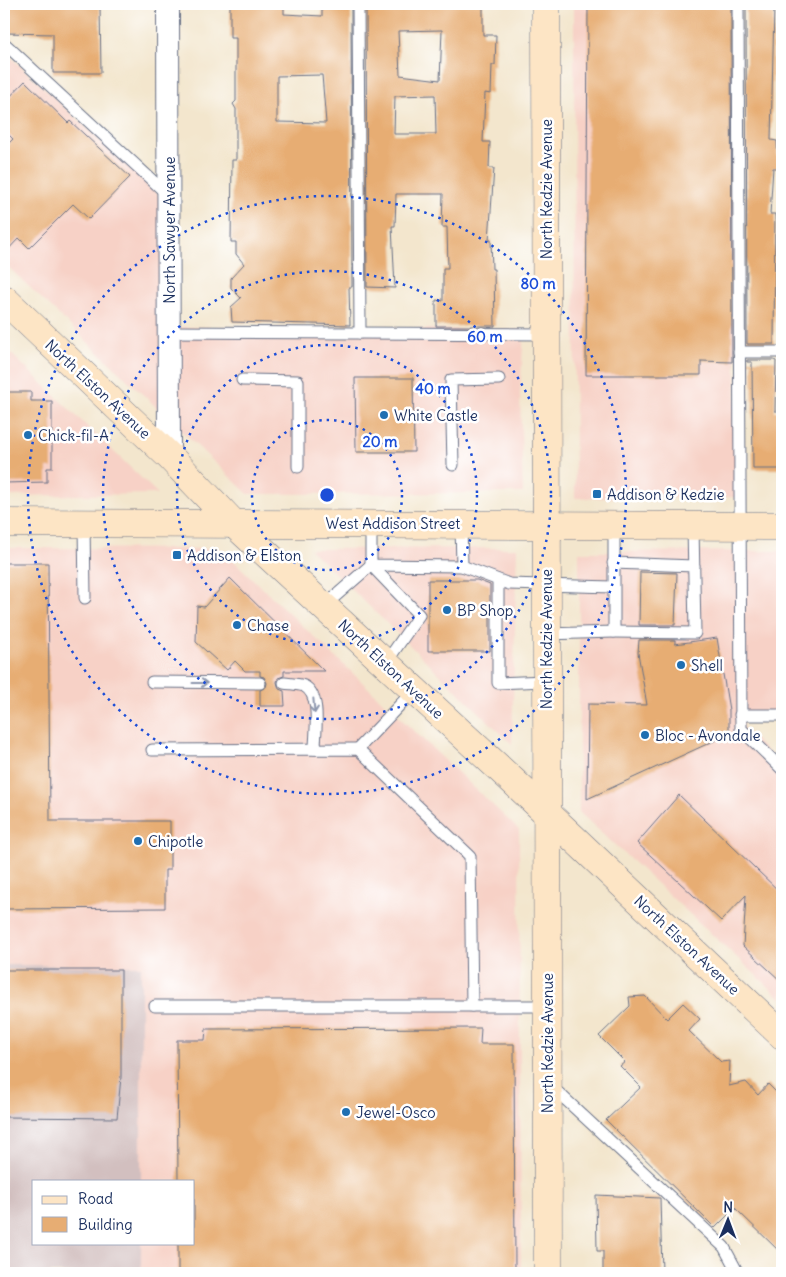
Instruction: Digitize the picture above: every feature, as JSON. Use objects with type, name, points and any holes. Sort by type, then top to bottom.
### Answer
[{"type":"main road","name":"North Kedzie Avenue","points":[[546,4],[548,1273]]},
{"type":"main road","name":"North Elston Avenue","points":[[4,299],[169,456],[233,523],[782,1035]]},
{"type":"main road","name":"West Addison Street","points":[[4,523],[782,526]]},
{"type":"street","name":"North Sawyer Avenue","points":[[168,4],[169,456]]},
{"type":"lane","points":[[358,4],[360,333]]},
{"type":"lane","points":[[738,4],[740,729],[782,769]]},
{"type":"lane","points":[[4,43],[168,196]]},
{"type":"lane","points":[[169,332],[546,334]]},
{"type":"lane","points":[[739,352],[782,352]]},
{"type":"lane","points":[[453,466],[450,380],[499,379]]},
{"type":"lane","points":[[242,380],[298,380],[298,466]]},
{"type":"lane","points":[[84,523],[85,598]]},
{"type":"lane","points":[[370,523],[371,565],[419,615],[385,664]]},
{"type":"lane","points":[[461,524],[462,566]]},
{"type":"lane","points":[[614,525],[612,587],[614,632]]},
{"type":"lane","points":[[546,634],[614,632],[695,633],[693,525]]},
{"type":"lane","points":[[613,563],[694,566]]},
{"type":"lane","points":[[324,606],[371,565],[462,566],[509,584],[612,587]]},
{"type":"lane","points":[[498,580],[498,683],[546,681]]},
{"type":"lane","points":[[152,682],[260,683]]},
{"type":"lane","points":[[284,684],[303,686],[311,692],[314,700],[315,749]]},
{"type":"lane","points":[[358,749],[414,690]]},
{"type":"lane","points":[[740,715],[782,715]]},
{"type":"lane","points":[[152,750],[358,749],[470,856],[472,1006]]},
{"type":"lane","points":[[155,1006],[547,1006]]},
{"type":"lane","points":[[547,1082],[724,1247],[738,1273]]},
{"type":"shaded area","points":[[574,4],[735,4],[736,497],[575,498]]},
{"type":"shaded area","points":[[4,51],[171,206],[171,327],[524,330],[520,395],[523,493],[248,494],[4,263]]},
{"type":"shaded area","points":[[4,347],[158,494],[4,496]]},
{"type":"shaded area","points":[[4,548],[221,549],[519,830],[521,1273],[141,1273],[141,1244],[195,1244],[195,1180],[141,1180],[141,967],[4,965]]},
{"type":"shaded area","points":[[517,548],[512,744],[310,549]]},
{"type":"shaded area","points":[[782,551],[782,712],[744,712],[743,728],[782,766],[782,999],[579,812],[579,552]]},
{"type":"shaded area","points":[[4,965],[141,966],[141,1180],[32,1180],[32,1244],[141,1244],[141,1273],[4,1273]]},
{"type":"building","points":[[5,4],[100,4],[101,73],[53,73],[53,34],[5,33]]},
{"type":"building","points":[[230,4],[284,4],[284,14],[322,16],[322,4],[351,4],[352,287],[349,287],[350,325],[232,322],[231,307],[241,298],[231,288],[231,278],[244,264],[236,254],[236,242],[231,242],[232,160],[236,160],[236,109],[233,104],[236,101],[236,38],[230,38]],"holes":[[[322,75],[326,123],[277,122],[277,76]]]},
{"type":"building","points":[[366,4],[483,4],[483,35],[496,35],[495,65],[492,65],[491,94],[485,93],[483,142],[490,142],[489,168],[494,168],[489,240],[491,240],[492,269],[494,269],[495,326],[436,326],[436,300],[443,301],[443,268],[448,268],[447,227],[442,227],[443,194],[396,194],[395,226],[392,226],[395,288],[367,287]],"holes":[[[442,30],[440,80],[400,75],[398,31]],[[435,95],[436,134],[394,134],[395,96]]]},
{"type":"building","points":[[588,5],[731,7],[732,362],[701,361],[701,375],[586,375]]},
{"type":"building","points":[[746,7],[774,7],[771,140],[777,141],[778,168],[773,168],[770,214],[775,214],[774,344],[747,344]]},
{"type":"building","points":[[25,81],[68,123],[70,121],[130,177],[89,219],[73,204],[29,248],[19,238],[4,254],[4,148],[13,139],[4,130],[4,103]]},
{"type":"building","points":[[747,360],[776,361],[775,411],[780,411],[780,469],[753,469],[752,362],[747,362]]},
{"type":"building","name":"White Castle","points":[[355,378],[413,378],[414,452],[356,452]]},
{"type":"building","name":"Chick-fil-A","points":[[4,392],[31,392],[31,401],[52,401],[52,468],[47,468],[47,482],[4,483]]},
{"type":"building","points":[[4,563],[48,563],[50,821],[170,821],[170,870],[165,870],[165,908],[4,909]]},
{"type":"building","name":"Shell","points":[[640,572],[677,573],[675,625],[639,625]]},
{"type":"building","name":"Chase","points":[[230,578],[324,671],[284,671],[284,676],[278,678],[277,682],[279,689],[284,691],[285,706],[260,706],[260,690],[266,687],[267,683],[264,677],[260,676],[260,671],[245,671],[235,661],[227,670],[196,642],[197,606],[204,607]]},
{"type":"building","points":[[428,580],[477,580],[490,585],[490,651],[428,651]]},
{"type":"building","points":[[717,638],[729,710],[729,734],[587,799],[588,704],[647,705],[638,653],[639,640],[675,640],[675,644]]},
{"type":"building","points":[[679,795],[782,894],[782,982],[743,946],[746,895],[721,921],[637,843]]},
{"type":"building","points":[[4,970],[121,970],[121,1077],[117,1118],[4,1117]]},
{"type":"building","points":[[645,996],[667,1019],[683,1003],[700,1019],[689,1031],[721,1062],[730,1061],[729,1086],[746,1082],[758,1095],[768,1084],[782,1098],[782,1254],[735,1208],[715,1228],[606,1120],[641,1087],[620,1066],[625,1062],[599,1036],[630,1006],[629,997]]},
{"type":"building","name":"Jewel-Osco","points":[[481,1028],[480,1044],[514,1044],[515,1273],[178,1273],[178,1244],[195,1244],[195,1180],[178,1180],[177,1040],[205,1040],[206,1029]]},
{"type":"building","points":[[596,1195],[660,1198],[662,1273],[603,1273],[603,1251],[597,1251]]},
{"type":"place","name":"White Castle","points":[[384,415]]},
{"type":"place","name":"Chick-fil-A","points":[[28,435]]},
{"type":"place","name":"Addison & Kedzie","points":[[597,494]]},
{"type":"place","name":"Addison & Elston","points":[[177,555]]},
{"type":"place","name":"BP Shop","points":[[447,610]]},
{"type":"place","name":"Chase","points":[[237,625]]},
{"type":"place","name":"Shell","points":[[681,665]]},
{"type":"place","name":"Bloc - Avondale","points":[[645,735]]},
{"type":"place","name":"Chipotle","points":[[138,841]]},
{"type":"place","name":"Jewel-Osco","points":[[346,1112]]}]
